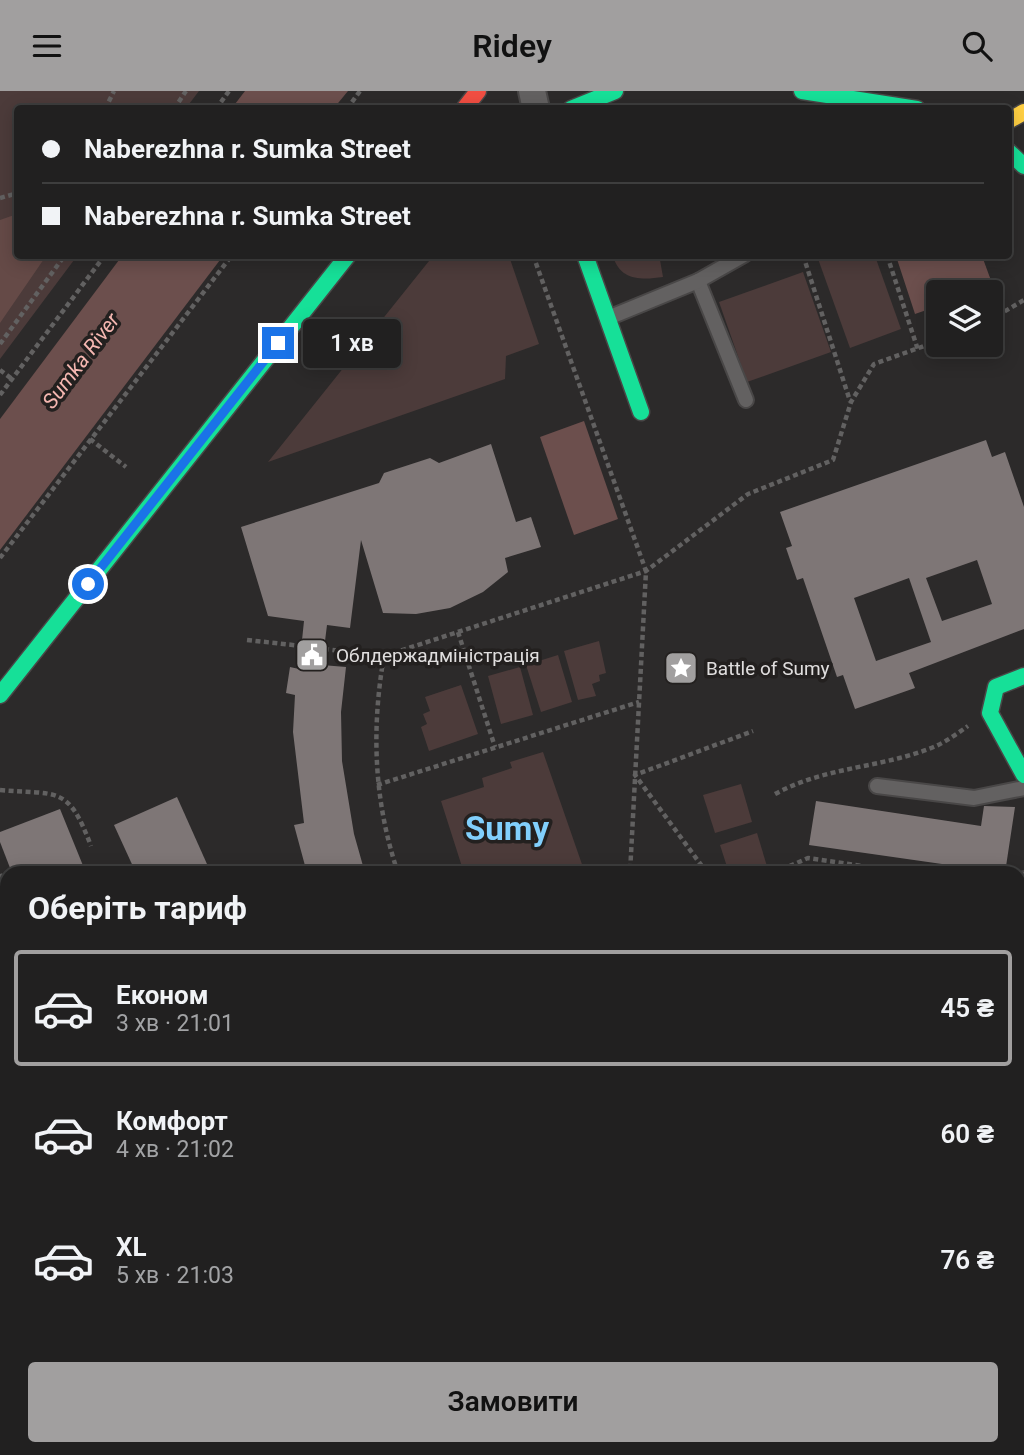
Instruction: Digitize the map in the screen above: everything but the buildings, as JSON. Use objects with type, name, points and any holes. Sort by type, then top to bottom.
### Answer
[{"type":"main road","points":[[467,105],[478,91]]},
{"type":"main road","points":[[581,105],[615,91]]},
{"type":"main road","points":[[807,91],[893,105]]},
{"type":"main road","points":[[0,695],[345,259]]},
{"type":"main road","points":[[586,259],[641,412]]},
{"type":"main road","points":[[1024,676],[996,687],[990,713],[1024,775]]},
{"type":"lane","points":[[607,319],[698,281],[737,259]]},
{"type":"lane","points":[[698,281],[746,400]]},
{"type":"lane","points":[[877,786],[974,798],[1024,788]]},
{"type":"path","points":[[0,344],[62,259]]},
{"type":"path","points":[[0,395],[102,259]]},
{"type":"path","points":[[0,558],[229,259]]},
{"type":"path","points":[[534,259],[646,571],[630,866]]},
{"type":"path","points":[[804,259],[850,402]]},
{"type":"path","points":[[888,259],[918,350]]},
{"type":"path","points":[[1003,312],[1024,300]]},
{"type":"path","points":[[324,649],[384,656],[646,571],[748,494],[833,460],[850,402],[874,364],[926,346]]},
{"type":"path","points":[[0,370],[12,379]]},
{"type":"path","points":[[90,439],[126,467]]},
{"type":"path","points":[[458,632],[495,747]]},
{"type":"path","points":[[247,640],[302,646]]},
{"type":"path","points":[[384,656],[375,704],[377,785],[386,836],[396,866]]},
{"type":"path","points":[[377,785],[639,702]]},
{"type":"path","points":[[775,794],[834,771],[936,746],[990,713]]},
{"type":"path","points":[[635,775],[753,731]]},
{"type":"path","points":[[635,775],[702,866]]},
{"type":"path","points":[[0,790],[64,797],[78,812],[91,846]]},
{"type":"path","points":[[790,866],[808,858],[863,866]]},
{"type":"shaded area","points":[[0,91],[199,91],[188,105],[14,105],[14,259],[75,259],[0,359]]},
{"type":"shaded area","points":[[14,215],[14,259],[44,259],[0,323],[0,220]]},
{"type":"shaded area","points":[[431,259],[510,259],[539,344],[506,356],[505,379],[268,462]]},
{"type":"shaded area","points":[[614,259],[664,259],[660,260],[663,277],[633,277],[616,264]]},
{"type":"shaded area","points":[[818,259],[876,259],[901,329],[850,348]]},
{"type":"shaded area","points":[[803,272],[831,352],[747,382],[719,302]]},
{"type":"shaded area","points":[[599,641],[606,673],[599,675],[600,681],[592,684],[596,696],[578,700],[564,651]]},
{"type":"shaded area","points":[[558,655],[572,702],[541,712],[526,665]]},
{"type":"shaded area","points":[[520,667],[533,715],[501,724],[488,676]]},
{"type":"shaded area","points":[[461,685],[478,734],[429,751],[421,727],[427,724],[423,714],[430,711],[425,697]]},
{"type":"shaded area","points":[[543,752],[583,866],[462,866],[441,801],[484,787],[482,778],[512,768],[510,762]]},
{"type":"shaded area","points":[[741,784],[752,822],[715,833],[703,795]]},
{"type":"shaded area","points":[[757,833],[767,866],[727,866],[720,845]]},
{"type":"water","points":[[245,91],[348,91],[336,105],[234,105]]},
{"type":"water","name":"Sumka River","points":[[120,259],[221,259],[0,550],[0,419]]},
{"type":"water","points":[[897,259],[983,259],[991,280],[926,280],[926,310],[915,314]]},
{"type":"water","points":[[584,421],[618,519],[574,535],[540,437]]},
{"type":"traffic: fast","points":[[581,105],[615,91]]},
{"type":"traffic: fast","points":[[802,91],[891,105]]},
{"type":"traffic: fast","points":[[1012,155],[1024,166]]},
{"type":"traffic: fast","points":[[0,695],[345,259]]},
{"type":"traffic: fast","points":[[586,259],[641,412]]},
{"type":"traffic: fast","points":[[1024,676],[996,687],[990,713],[1024,775]]},
{"type":"traffic: slow","points":[[1012,119],[1024,112]]},
{"type":"traffic: jam","points":[[467,105],[478,91]]},
{"type":"place","name":"Облдержадміністрація","points":[[312,655]]},
{"type":"place","name":"Battle of Sumy","points":[[681,668]]},
{"type":"district","name":"Sumy","points":[[507,828]]},
{"type":"route","points":[[88,584],[278,343]]}]
